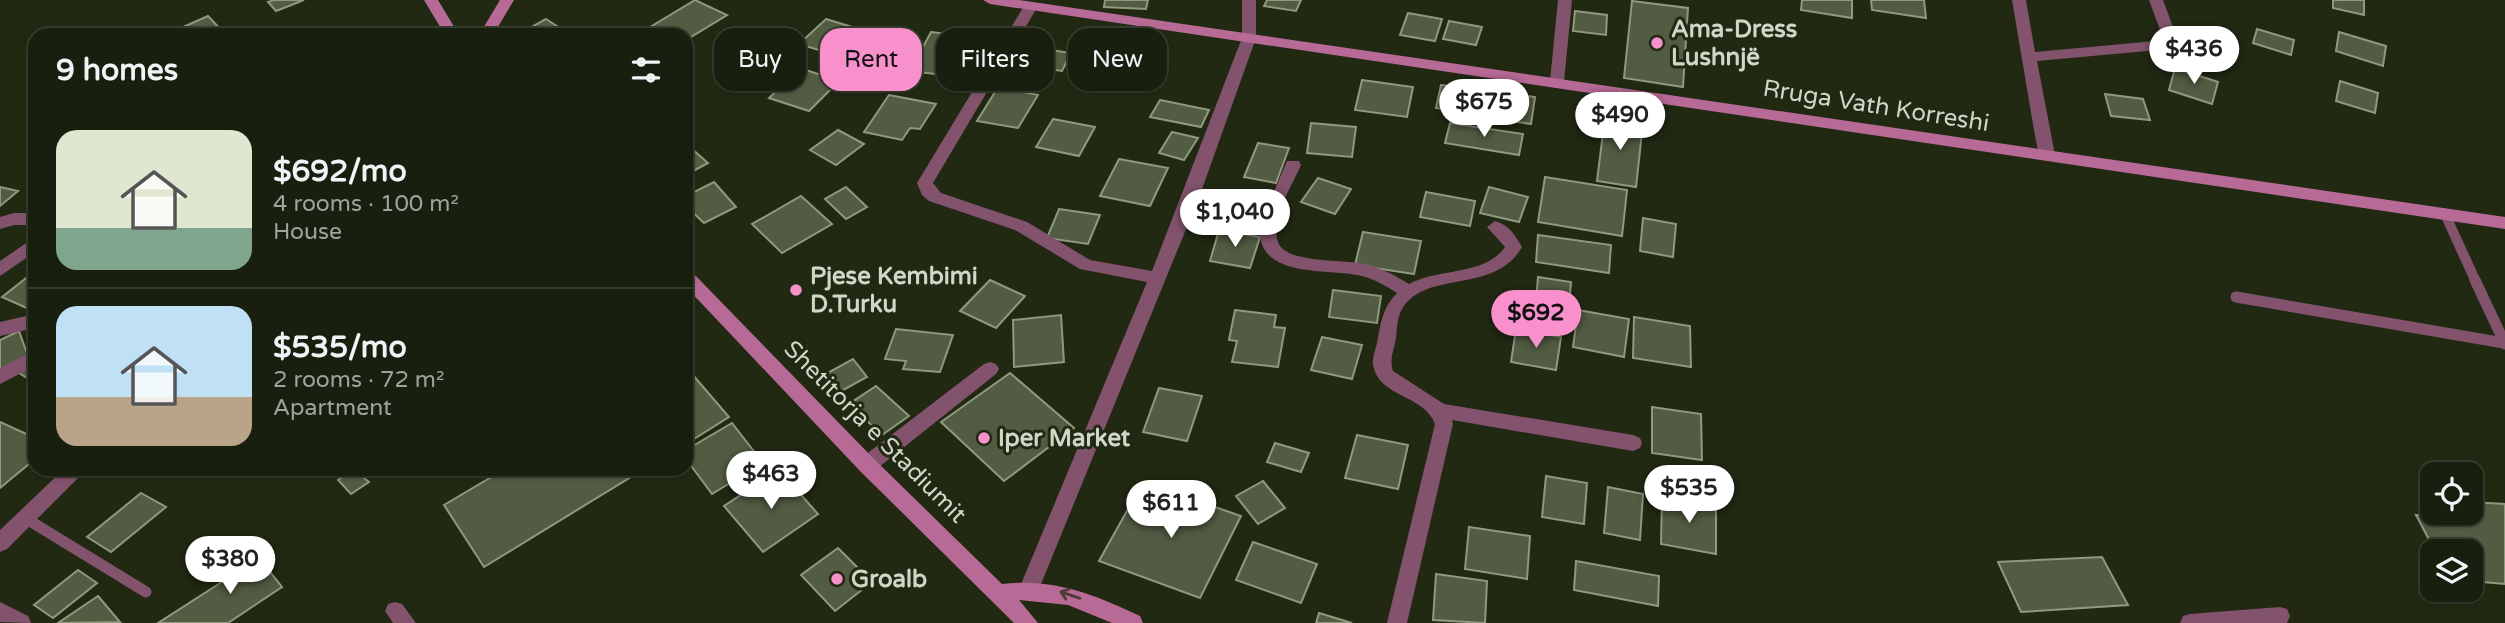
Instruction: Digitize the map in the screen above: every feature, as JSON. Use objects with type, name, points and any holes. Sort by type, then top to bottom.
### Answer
[{"type":"main road","points":[[431,0],[448,28]]},
{"type":"main road","name":"Rruga Vath Korreshi","points":[[990,0],[1557,81],[2505,223]]},
{"type":"main road","points":[[490,28],[505,3]]},
{"type":"main road","name":"Shetitorja e Stadiumit","points":[[693,283],[867,465],[1028,623]]},
{"type":"main road","points":[[998,593],[1029,589],[1063,592],[1132,623]]},
{"type":"street","points":[[1029,589],[1186,210],[1249,38],[1249,0]]},
{"type":"street","points":[[1557,81],[1565,0]]},
{"type":"street","points":[[2019,0],[2030,57],[2031,87],[2047,155]]},
{"type":"street","points":[[2030,57],[2158,45],[2166,41],[2169,35],[2156,0]]},
{"type":"street","points":[[1031,6],[925,183],[928,191],[935,197],[1021,226],[1086,265],[1159,278]]},
{"type":"street","points":[[1293,165],[1268,226],[1269,247],[1276,256],[1291,262],[1364,270],[1386,278],[1409,292]]},
{"type":"street","points":[[1186,210],[1268,226]]},
{"type":"street","points":[[0,223],[28,219]]},
{"type":"street","points":[[1495,228],[1507,235],[1514,247],[1510,258],[1495,267],[1427,281],[1409,292],[1395,306],[1382,364],[1388,377],[1400,387],[1430,400],[1442,411],[1633,443]]},
{"type":"street","points":[[0,270],[28,248]]},
{"type":"street","points":[[0,329],[28,323]]},
{"type":"street","points":[[0,377],[28,361]]},
{"type":"street","points":[[867,465],[990,369]]},
{"type":"street","points":[[1397,623],[1444,424],[1442,411]]},
{"type":"street","points":[[0,543],[70,476]]},
{"type":"street","points":[[0,611],[21,623]]},
{"type":"street","points":[[2190,623],[2280,616]]},
{"type":"lane","points":[[2445,214],[2505,343]]},
{"type":"lane","points":[[2236,297],[2505,343]]},
{"type":"lane","points":[[25,518],[146,592]]},
{"type":"building","points":[[304,0],[276,11],[268,2]]},
{"type":"building","points":[[695,0],[727,15],[693,36],[693,28],[649,28]]},
{"type":"building","points":[[1105,0],[1148,0],[1146,9],[1104,7]]},
{"type":"building","points":[[1267,0],[1301,0],[1296,11],[1264,6]]},
{"type":"building","points":[[1802,0],[1852,0],[1852,18],[1801,10]]},
{"type":"building","points":[[1871,0],[1924,0],[1926,18],[1872,10]]},
{"type":"building","points":[[2333,0],[2364,0],[2364,15],[2333,8]]},
{"type":"building","name":"Ama-Dress Lushnjë","points":[[1632,1],[1688,8],[1683,87],[1624,78]]},
{"type":"building","points":[[1575,11],[1607,15],[1606,35],[1573,31]]},
{"type":"building","points":[[1408,13],[1442,19],[1435,41],[1400,35]]},
{"type":"building","points":[[208,16],[219,28],[181,28]]},
{"type":"building","points":[[546,19],[560,28],[530,28]]},
{"type":"building","points":[[826,19],[855,28],[820,28],[820,50],[806,46],[806,38]]},
{"type":"building","points":[[1449,21],[1482,27],[1476,45],[1443,39]]},
{"type":"building","points":[[2257,29],[2294,40],[2291,55],[2253,43]]},
{"type":"building","points":[[931,32],[936,33],[936,74],[922,72],[922,49]]},
{"type":"building","points":[[2339,32],[2386,46],[2383,66],[2336,51]]},
{"type":"building","points":[[1054,50],[1068,53],[1062,71],[1054,70]]},
{"type":"building","points":[[2175,68],[2218,82],[2212,104],[2169,90]]},
{"type":"building","points":[[806,70],[820,75],[820,91],[829,91],[809,111],[769,98],[776,91],[806,91]]},
{"type":"building","points":[[1362,80],[1413,87],[1407,117],[1355,110]]},
{"type":"building","points":[[2340,81],[2378,93],[2375,113],[2336,101]]},
{"type":"building","points":[[1441,85],[1472,89],[1467,113],[1436,108]]},
{"type":"building","points":[[996,91],[1018,91],[1038,95],[1018,128],[977,121]]},
{"type":"building","points":[[1514,94],[1535,97],[1531,124],[1510,121]]},
{"type":"building","points":[[2105,94],[2143,99],[2150,120],[2111,116]]},
{"type":"building","points":[[889,95],[936,104],[920,129],[910,128],[902,140],[864,132]]},
{"type":"building","points":[[1160,100],[1209,110],[1201,127],[1150,117]]},
{"type":"building","points":[[1605,117],[1643,123],[1636,187],[1597,181]]},
{"type":"building","points":[[1053,119],[1095,127],[1079,156],[1036,147]]},
{"type":"building","points":[[1311,123],[1356,127],[1352,157],[1307,153]]},
{"type":"building","points":[[1450,123],[1523,134],[1519,155],[1445,143]]},
{"type":"building","points":[[838,130],[864,144],[836,165],[810,150]]},
{"type":"building","points":[[1172,132],[1198,138],[1184,160],[1159,153]]},
{"type":"building","points":[[1258,143],[1289,148],[1276,183],[1244,177]]},
{"type":"building","points":[[693,150],[708,163],[693,171]]},
{"type":"building","points":[[1119,159],[1168,168],[1150,206],[1100,196]]},
{"type":"building","points":[[1545,177],[1627,190],[1622,236],[1538,222]]},
{"type":"building","points":[[1318,178],[1351,189],[1335,214],[1301,202]]},
{"type":"building","points":[[714,182],[736,207],[704,223],[693,213],[693,192]]},
{"type":"building","points":[[0,187],[18,191],[0,206]]},
{"type":"building","points":[[846,187],[867,207],[846,219],[825,199]]},
{"type":"building","points":[[1489,187],[1528,197],[1519,222],[1480,213]]},
{"type":"building","points":[[1426,192],[1475,201],[1470,226],[1420,217]]},
{"type":"building","points":[[801,196],[832,224],[782,253],[752,224]]},
{"type":"building","points":[[1059,209],[1100,215],[1088,244],[1047,238]]},
{"type":"building","points":[[1643,218],[1676,224],[1673,257],[1640,251]]},
{"type":"building","points":[[1219,230],[1260,237],[1250,268],[1210,261]]},
{"type":"building","points":[[1363,232],[1421,241],[1414,274],[1355,265]]},
{"type":"building","points":[[1538,235],[1611,245],[1609,273],[1536,262]]},
{"type":"building","points":[[28,277],[28,309],[2,297]]},
{"type":"building","points":[[1538,277],[1571,282],[1569,306],[1536,301]]},
{"type":"building","points":[[990,280],[1025,296],[996,328],[960,311]]},
{"type":"building","points":[[1333,290],[1381,296],[1377,323],[1329,317]]},
{"type":"building","points":[[1235,310],[1276,315],[1274,327],[1285,328],[1278,367],[1232,362],[1237,341],[1229,340]]},
{"type":"building","points":[[1578,310],[1629,319],[1624,357],[1573,347]]},
{"type":"building","points":[[1061,315],[1064,362],[1014,367],[1013,320]]},
{"type":"building","points":[[1634,317],[1690,326],[1691,367],[1633,358]]},
{"type":"building","points":[[896,329],[953,335],[940,372],[903,369],[906,361],[885,359]]},
{"type":"building","points":[[1516,329],[1561,337],[1556,370],[1511,362]]},
{"type":"building","points":[[19,331],[28,359],[0,372],[0,340]]},
{"type":"building","points":[[1322,337],[1362,345],[1352,379],[1311,370]]},
{"type":"building","points":[[853,359],[867,377],[836,394],[822,376]]},
{"type":"building","points":[[28,367],[28,379],[19,373]]},
{"type":"building","points":[[1010,373],[1074,428],[1004,481],[941,422]]},
{"type":"building","points":[[693,375],[729,417],[693,440]]},
{"type":"building","points":[[876,386],[909,416],[882,435],[849,404]]},
{"type":"building","points":[[1159,388],[1202,396],[1187,441],[1143,432]]},
{"type":"building","points":[[1652,407],[1701,414],[1702,460],[1652,453]]},
{"type":"building","points":[[0,422],[28,435],[28,465],[0,488]]},
{"type":"building","points":[[732,423],[763,463],[712,494],[693,468],[693,446]]},
{"type":"building","points":[[1357,435],[1408,445],[1398,489],[1345,478]]},
{"type":"building","points":[[1275,443],[1309,453],[1301,472],[1267,462]]},
{"type":"building","points":[[779,470],[818,514],[763,552],[724,506]]},
{"type":"building","points":[[344,476],[367,476],[364,478],[369,482],[351,494],[338,480]]},
{"type":"building","points":[[493,476],[633,476],[484,567],[444,505]]},
{"type":"building","points":[[1546,476],[1587,483],[1584,524],[1542,517]]},
{"type":"building","points":[[1263,481],[1285,508],[1258,524],[1236,496]]},
{"type":"building","points":[[1143,482],[1241,516],[1200,598],[1099,561]]},
{"type":"building","points":[[1608,487],[1643,494],[1640,540],[1604,533]]},
{"type":"building","points":[[141,493],[166,507],[111,552],[87,537]]},
{"type":"building","points":[[1662,496],[1716,505],[1716,554],[1661,544]]},
{"type":"building","points":[[2483,503],[2505,504],[2505,584],[2483,582],[2483,539],[2429,539],[2421,525],[2483,525]]},
{"type":"building","points":[[1469,527],[1530,536],[1527,579],[1465,569]]},
{"type":"building","points":[[1253,542],[1317,564],[1301,603],[1236,580]]},
{"type":"building","name":"Groalb","points":[[838,548],[872,582],[835,611],[801,575]]},
{"type":"building","points":[[256,554],[282,587],[228,623],[158,623],[228,578],[225,574]]},
{"type":"building","points":[[2102,557],[2128,605],[2021,612],[1998,562]]},
{"type":"building","points":[[1576,561],[1659,576],[1658,606],[1574,590]]},
{"type":"building","points":[[78,570],[97,583],[53,618],[34,605]]},
{"type":"building","points":[[1436,574],[1487,581],[1485,623],[1433,620]]},
{"type":"building","points":[[98,596],[120,622],[58,623]]},
{"type":"building","points":[[1319,613],[1352,623],[1316,623]]},
{"type":"place","name":"Ama-Dress Lushnjë","points":[[1657,43]]},
{"type":"place","name":"Pjese Kembimi D.Turku","points":[[796,290]]},
{"type":"place","name":"Iper Market","points":[[984,438]]},
{"type":"place","name":"Groalb","points":[[837,579]]}]
